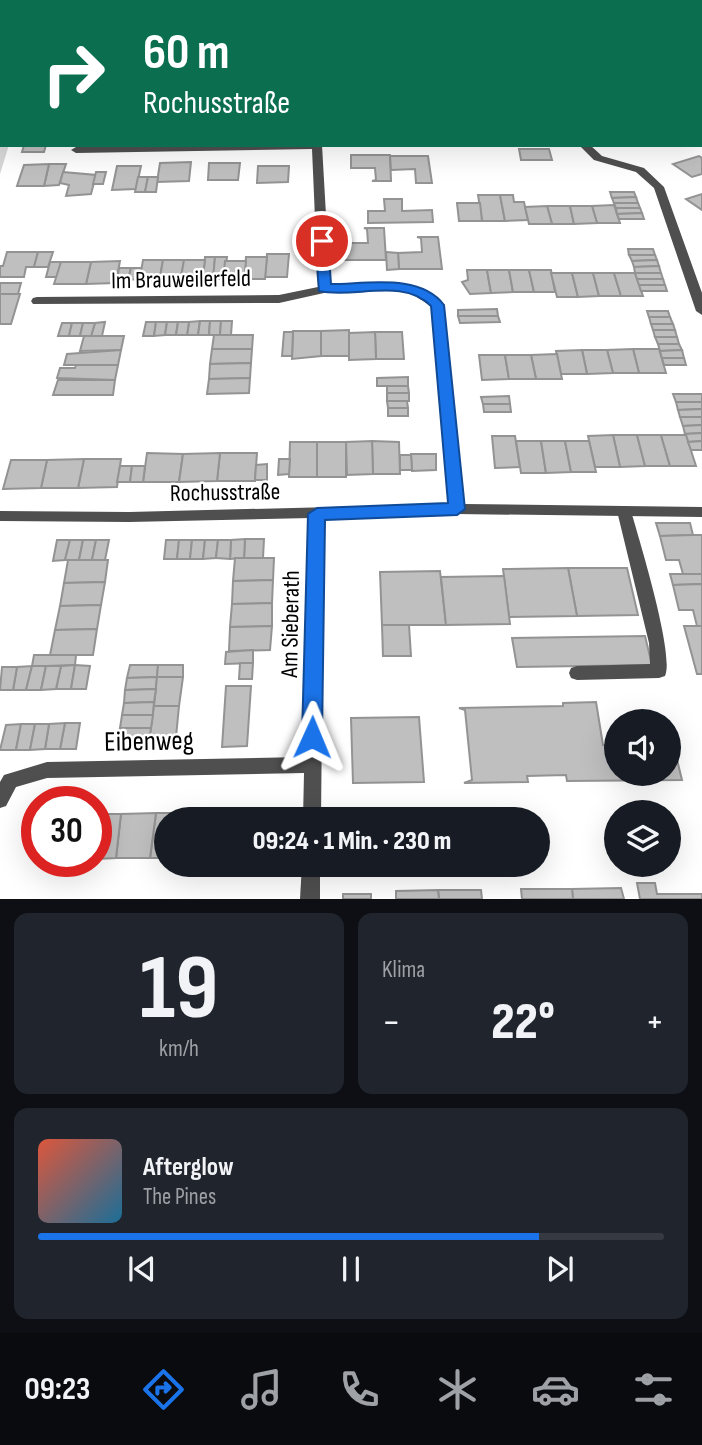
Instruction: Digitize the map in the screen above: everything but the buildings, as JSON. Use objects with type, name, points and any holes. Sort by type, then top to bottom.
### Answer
[{"type":"street","points":[[76,150],[257,147]]},
{"type":"street","points":[[317,147],[324,289]]},
{"type":"street","points":[[586,147],[598,158],[640,170],[659,187],[702,311]]},
{"type":"street","name":"Im Brauweilerfeld","points":[[37,302],[279,299],[324,289],[403,287],[428,295],[438,305],[457,509]]},
{"type":"street","name":"Rochusstraße","points":[[0,516],[317,514],[457,509],[702,512]]},
{"type":"street","points":[[577,673],[659,671],[657,643],[624,511]]},
{"type":"street","name":"Am Sieberath","points":[[312,807],[317,514]]},
{"type":"street","name":"Eibenweg","points":[[0,800],[10,781],[47,769],[312,765]]},
{"type":"street","points":[[310,899],[311,877]]},
{"type":"shaded area","points":[[0,147],[8,147],[0,174]]},
{"type":"route","points":[[312,737],[317,514],[457,509],[438,305],[428,295],[403,287],[324,289],[322,241]]}]
